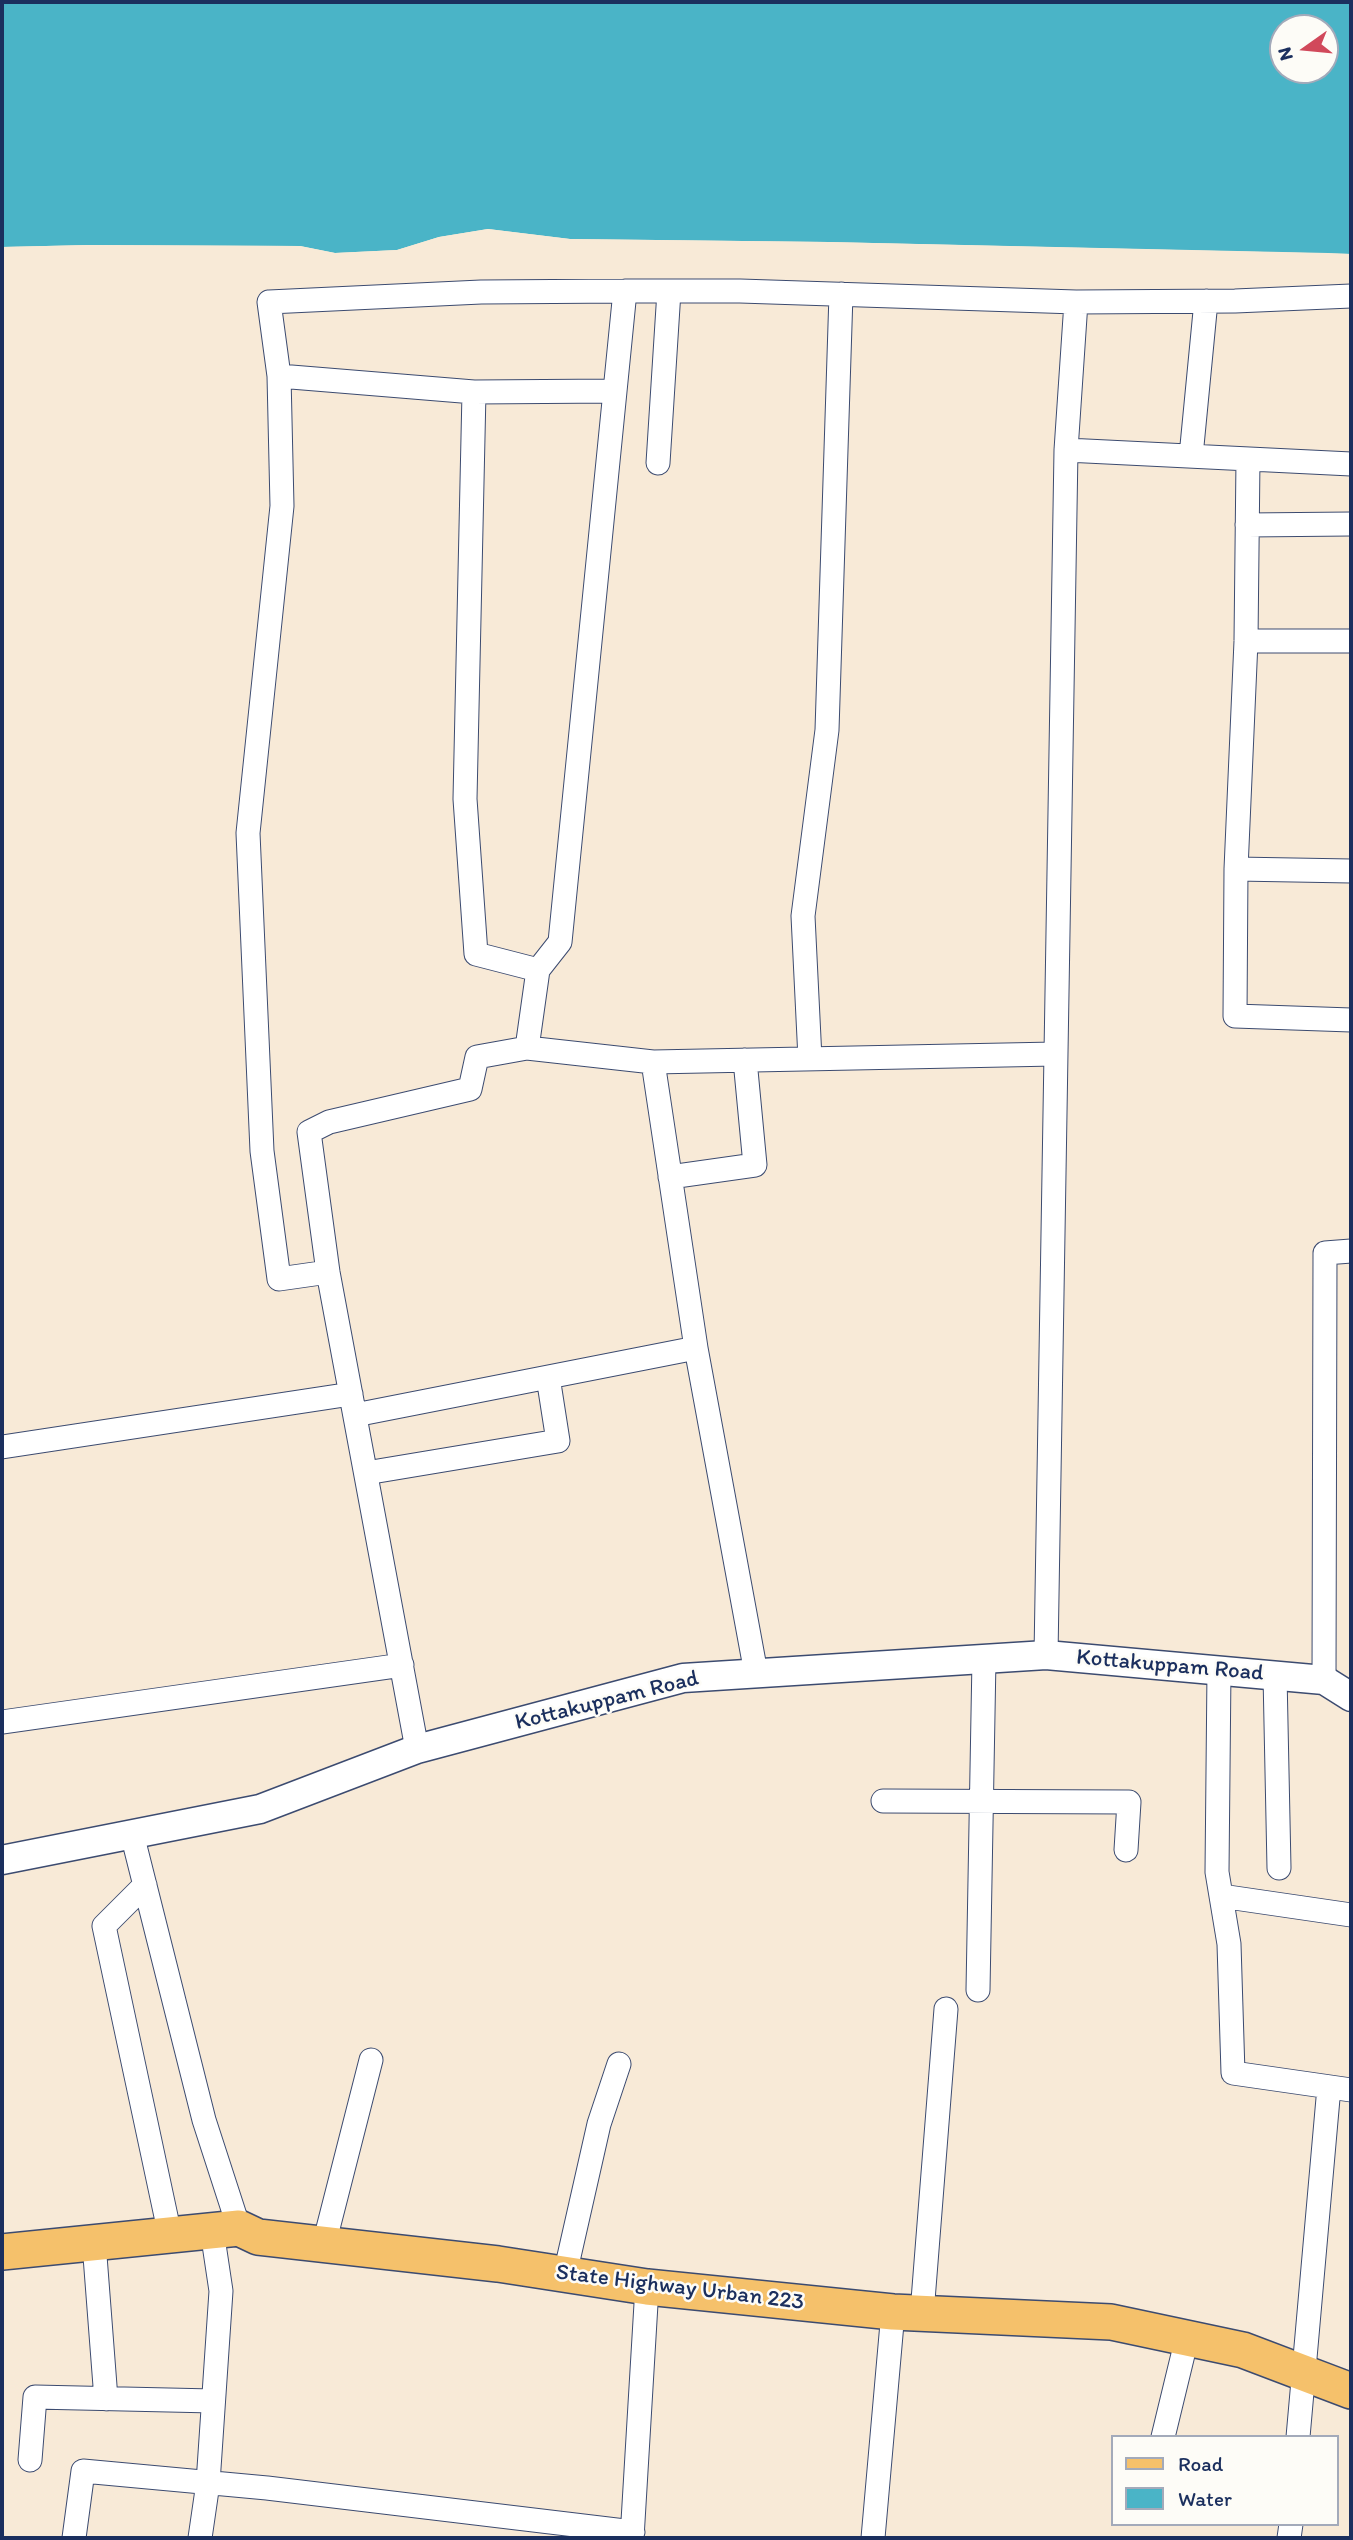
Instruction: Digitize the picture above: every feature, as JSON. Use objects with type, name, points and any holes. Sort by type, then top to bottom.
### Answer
[{"type":"main road","name":"State Highway Urban 223","points":[[2,2252],[225,2230],[258,2237],[565,2274],[647,2287],[907,2313],[1111,2322],[1243,2350],[1351,2391]]},
{"type":"street","points":[[527,1048],[538,970],[560,942],[625,291]]},
{"type":"street","points":[[328,1272],[279,1279],[262,1151],[248,833],[282,506],[279,376],[269,302],[481,292],[625,291],[1076,302],[1206,302],[1351,296]]},
{"type":"street","points":[[658,463],[669,291]]},
{"type":"street","points":[[810,1059],[803,916],[827,730],[841,295]]},
{"type":"street","points":[[1046,1655],[1066,450],[1076,302]]},
{"type":"street","points":[[1191,456],[1206,302]]},
{"type":"street","points":[[279,376],[474,392],[614,391]]},
{"type":"street","points":[[474,392],[465,799],[476,954],[538,970]]},
{"type":"street","points":[[1066,450],[1351,464]]},
{"type":"street","points":[[1248,459],[1246,641],[1236,869],[1235,1016],[1351,1020]]},
{"type":"street","points":[[1247,525],[1351,524]]},
{"type":"street","points":[[1246,641],[1351,641]]},
{"type":"street","points":[[1236,869],[1351,871]]},
{"type":"street","points":[[417,1749],[328,1272],[309,1132],[329,1122],[470,1089],[477,1058],[527,1048],[653,1062],[1055,1054]]},
{"type":"street","points":[[670,1177],[755,1165],[745,1060]]},
{"type":"street","points":[[653,1062],[696,1348],[756,1673]]},
{"type":"street","points":[[1324,1680],[1325,1253],[1351,1251]]},
{"type":"street","points":[[2,1447],[353,1405],[548,1377],[696,1348]]},
{"type":"street","points":[[366,1473],[558,1441],[548,1377]]},
{"type":"street","name":"Kottakuppam Road","points":[[2,1858],[260,1809],[417,1749],[683,1678],[1046,1655],[1324,1680],[1351,1697]]},
{"type":"street","points":[[978,1990],[984,1659]]},
{"type":"street","points":[[2,1721],[402,1665]]},
{"type":"street","points":[[1219,1671],[1217,1872],[1229,1944],[1233,2073],[1340,2089],[1298,2435]]},
{"type":"street","points":[[1275,1675],[1279,1868]]},
{"type":"street","points":[[883,1801],[1129,1802],[1126,1850]]},
{"type":"street","points":[[132,1834],[204,2120],[225,2230],[208,2483],[200,2538]]},
{"type":"street","points":[[145,1885],[104,1926],[170,2235]]},
{"type":"street","points":[[1221,1896],[1351,1915]]},
{"type":"street","points":[[873,2538],[907,2313],[946,2010]]},
{"type":"street","points":[[324,2244],[371,2060]]},
{"type":"street","points":[[565,2274],[599,2124],[619,2064]]},
{"type":"street","points":[[94,2243],[106,2399]]},
{"type":"street","points":[[74,2538],[83,2471],[208,2483],[633,2535],[647,2287]]},
{"type":"street","points":[[1163,2435],[1187,2338]]},
{"type":"street","points":[[30,2460],[35,2398],[213,2401]]},
{"type":"water","points":[[2,2],[1351,2],[1351,254],[570,239],[488,229],[439,237],[397,250],[335,253],[300,246],[2,247]]},
{"type":"pier","points":[[488,229],[570,239],[1328,253],[1351,254],[1351,257],[570,242],[488,232],[439,240],[398,253],[335,256],[300,250],[89,248],[2,251],[2,247],[89,245],[300,246],[335,253],[397,250],[439,237]]}]
